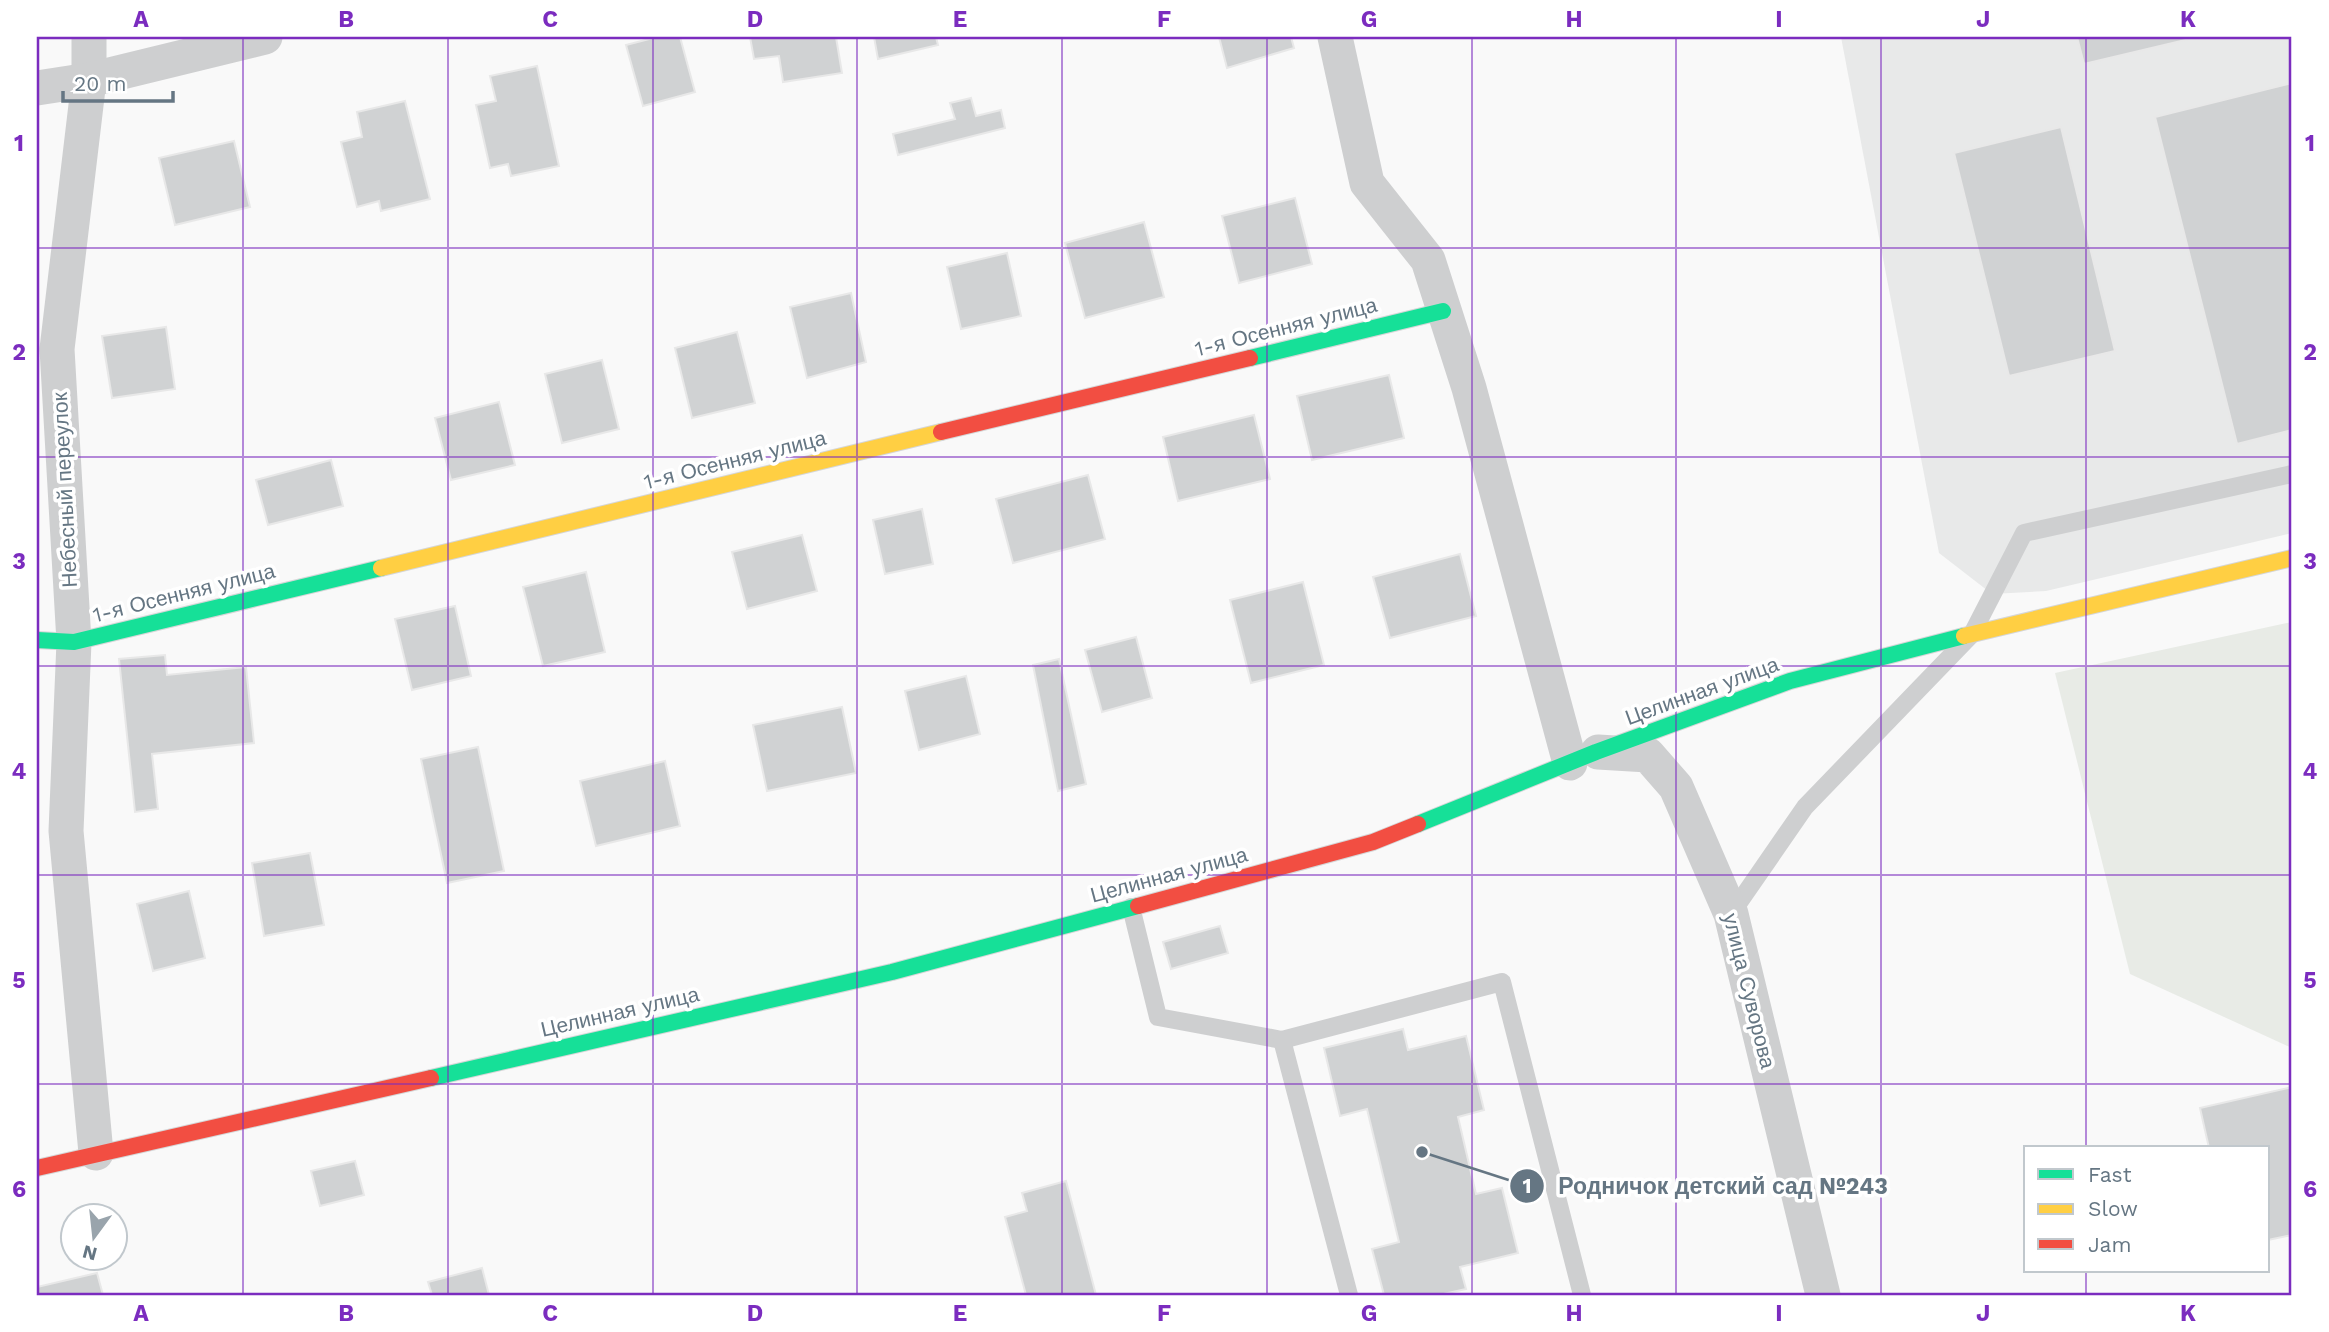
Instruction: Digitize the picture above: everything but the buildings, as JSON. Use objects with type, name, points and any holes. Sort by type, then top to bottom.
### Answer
[{"type":"street","name":"Небесный переулок","points":[[89,37],[89,80],[57,349],[74,642],[66,831],[96,1153]]},
{"type":"street","points":[[37,88],[89,80],[265,37]]},
{"type":"street","points":[[1335,37],[1367,183],[1429,260],[1583,757]]},
{"type":"street","name":"1-я Осенняя улица","points":[[37,640],[74,642],[1443,311]]},
{"type":"street","name":"Целинная улица","points":[[37,1168],[892,972],[1373,842],[1583,757],[1790,681],[1972,634],[2292,558]]},
{"type":"street","name":"улица Суворова","points":[[1583,757],[1648,755],[1676,787],[1731,914],[1823,1295]]},
{"type":"lane","points":[[1731,914],[1805,807],[1972,634],[2024,533],[2292,474]]},
{"type":"lane","points":[[1131,907],[1158,1017],[1282,1040],[1502,982],[1582,1295]]},
{"type":"lane","points":[[1282,1040],[1349,1295]]},
{"type":"shaded area","points":[[1841,37],[2292,37],[2292,533],[2046,591],[1992,594],[1939,553]]},
{"type":"shaded area","points":[[2292,622],[2292,1048],[2130,974],[2055,673]]},
{"type":"traffic: fast","points":[[1250,358],[1443,311]]},
{"type":"traffic: fast","points":[[37,640],[74,642],[381,568]]},
{"type":"traffic: fast","points":[[1418,824],[1596,752],[1790,681],[1964,636]]},
{"type":"traffic: fast","points":[[431,1078],[892,972],[1138,906]]},
{"type":"traffic: slow","points":[[381,568],[941,432]]},
{"type":"traffic: slow","points":[[1964,636],[2292,558]]},
{"type":"traffic: jam","points":[[941,432],[1250,358]]},
{"type":"traffic: jam","points":[[1138,906],[1373,842],[1418,824]]},
{"type":"traffic: jam","points":[[37,1168],[431,1078]]},
{"type":"place","name":"Родничок детский сад №243","points":[[1422,1152]]}]
